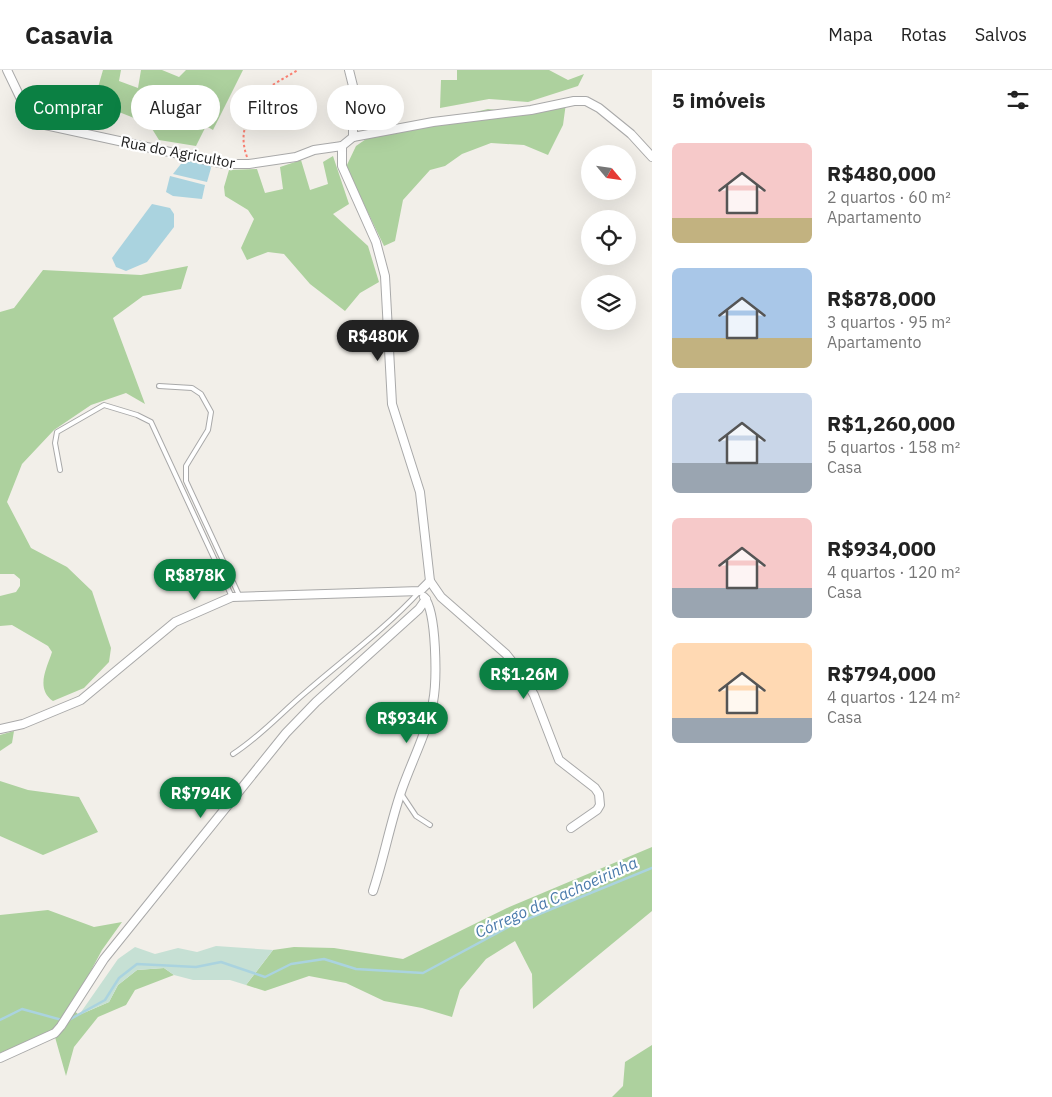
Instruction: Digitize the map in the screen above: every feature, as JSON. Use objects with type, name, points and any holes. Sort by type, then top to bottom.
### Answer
[{"type":"street","name":"Rua do Agricultor","points":[[7,70],[30,120],[36,123],[225,164],[249,164],[296,157],[314,150],[342,146]]},
{"type":"street","points":[[349,70],[353,86],[353,136]]},
{"type":"street","points":[[571,828],[597,810],[601,800],[599,794],[559,760],[534,695],[522,674],[506,654],[441,597],[430,581],[420,492],[392,404],[386,276],[376,242],[342,166],[342,146],[353,136],[433,122],[531,110],[574,100],[586,101],[599,108],[631,134],[652,157]]},
{"type":"street","points":[[0,729],[23,724],[81,700],[175,622],[235,596],[420,591],[430,581]]},
{"type":"street","points":[[373,891],[400,794],[433,704],[436,677],[434,642],[426,599],[420,591]]},
{"type":"street","points":[[0,1058],[55,1033],[104,959],[286,733],[316,702],[419,609],[426,599]]},
{"type":"lane","points":[[159,386],[192,388],[201,394],[208,403],[211,412],[209,426],[186,466],[186,481],[235,596]]},
{"type":"lane","points":[[60,470],[55,443],[57,432],[104,405],[138,415],[151,422],[235,596]]},
{"type":"lane","points":[[233,754],[254,740],[305,693],[394,618],[420,591]]},
{"type":"lane","points":[[400,794],[416,816],[430,825]]},
{"type":"path","points":[[249,164],[243,146],[243,133],[249,117],[256,111],[256,102],[268,94],[269,87],[298,70]]},
{"type":"green space","points":[[103,70],[121,70],[119,81],[131,85],[131,117],[121,113],[121,85],[99,85]]},
{"type":"green space","points":[[141,70],[162,70],[179,77],[186,70],[243,70],[236,85],[230,85],[230,96],[220,116],[220,85],[138,85]]},
{"type":"green space","points":[[457,70],[549,70],[568,80],[584,74],[578,86],[528,102],[489,99],[440,108],[441,80],[457,80]]},
{"type":"green space","points":[[566,103],[563,125],[548,155],[524,145],[491,143],[462,154],[445,166],[430,170],[403,200],[395,241],[384,246],[346,167],[356,146],[369,137],[488,109],[530,114]]},
{"type":"green space","points":[[153,130],[204,130],[196,146],[159,140]]},
{"type":"green space","points":[[333,156],[349,204],[333,214],[368,246],[379,282],[360,293],[345,311],[310,284],[284,254],[268,252],[247,260],[241,248],[254,219],[248,210],[225,196],[224,187],[229,170],[257,169],[265,193],[283,189],[280,167],[301,160],[310,190],[328,184],[323,162]]},
{"type":"green space","points":[[188,266],[181,289],[143,296],[113,318],[145,404],[126,393],[91,405],[54,430],[22,464],[7,502],[31,548],[67,567],[92,591],[111,648],[109,662],[84,688],[53,701],[48,696],[43,684],[45,671],[52,652],[48,646],[12,625],[0,626],[0,596],[16,592],[20,586],[20,579],[14,574],[0,574],[0,312],[14,308],[43,270],[141,275]]},
{"type":"green space","points":[[14,731],[12,743],[0,751],[0,735]]},
{"type":"green space","points":[[0,781],[28,790],[79,797],[98,832],[43,855],[0,836]]},
{"type":"green space","points":[[652,847],[652,911],[533,1009],[532,974],[515,941],[486,959],[460,990],[452,1017],[422,1008],[384,1001],[346,983],[309,976],[265,991],[246,985],[273,950],[294,947],[334,948],[403,959],[507,908]]},
{"type":"green space","points":[[48,910],[94,927],[122,922],[102,950],[71,1008],[79,1015],[109,1002],[118,985],[137,970],[164,968],[174,975],[135,990],[126,1005],[98,1017],[74,1047],[66,1076],[53,1030],[0,1054],[0,915]]},
{"type":"green space","points":[[216,946],[273,950],[246,985],[230,980],[193,980],[174,975],[164,968],[137,970],[118,985],[109,1002],[79,1015],[118,959],[135,947],[155,954],[178,948],[197,952]]},
{"type":"green space","points":[[652,1045],[652,1097],[612,1097],[623,1086],[625,1062]]},
{"type":"water","points":[[184,160],[210,164],[211,168],[207,182],[173,174]]},
{"type":"water","points":[[170,176],[205,185],[202,199],[173,196],[166,192]]},
{"type":"water","points":[[152,204],[170,208],[174,214],[174,227],[147,262],[126,271],[116,267],[112,258]]},
{"type":"waterway","name":"Córrego da Cachoeirinha","points":[[67,1021],[105,1000],[119,978],[137,964],[196,967],[221,962],[265,977],[291,964],[324,959],[356,969],[423,973],[510,926],[652,868]]},
{"type":"waterway","name":"Córrego da Cachoeirinha","points":[[0,1020],[22,1009],[62,1020]]}]
